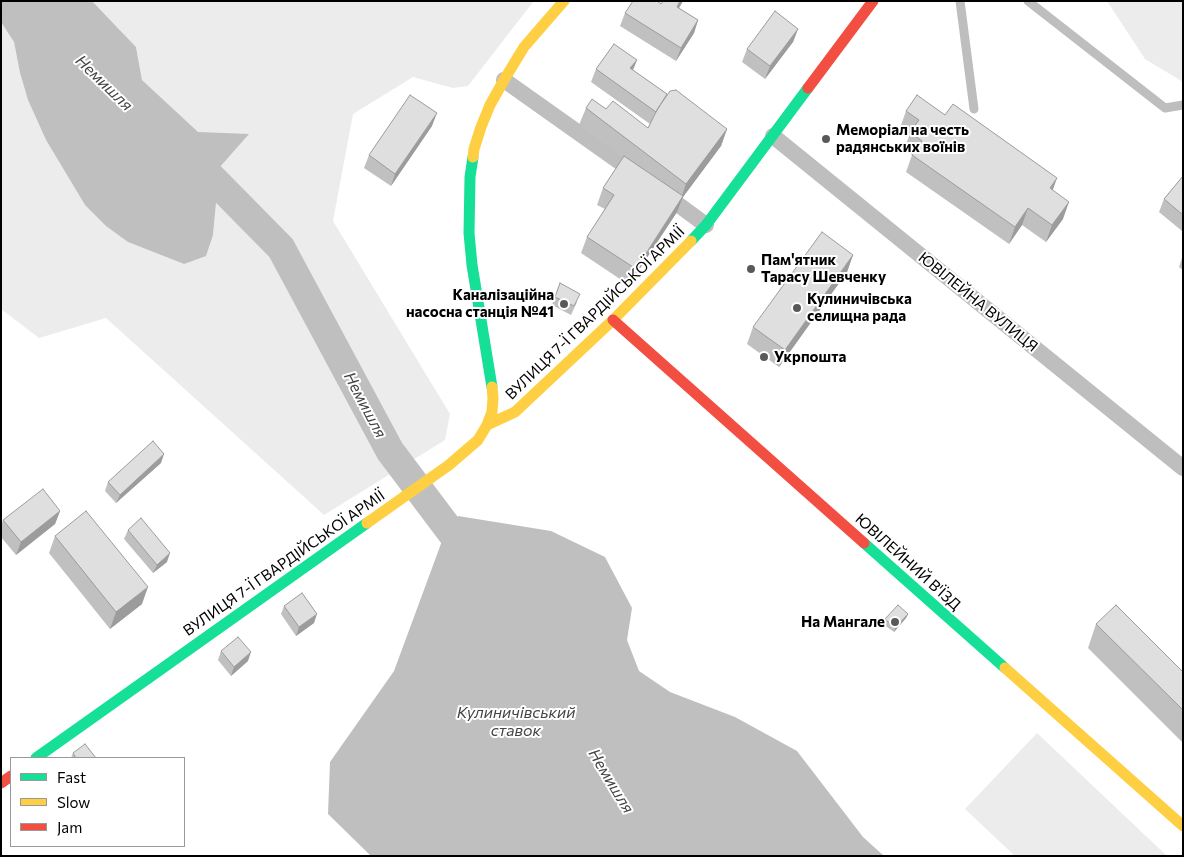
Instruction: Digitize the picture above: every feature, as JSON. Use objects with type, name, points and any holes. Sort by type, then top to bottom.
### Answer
[{"type":"street","points":[[487,425],[492,412],[493,398],[468,233],[468,203],[474,149],[490,105],[524,47],[564,1]]},
{"type":"street","name":"ВУЛИЦЯ 7-Ї ГВАРДІЙСЬКОЇ АРМІЇ","points":[[37,757],[449,465],[478,440],[487,425],[515,412],[613,320],[706,225],[873,1]]},
{"type":"street","points":[[504,80],[706,225]]},
{"type":"street","name":"ЮВІЛЕЙНА ВУЛИЦЯ","points":[[773,136],[1183,468]]},
{"type":"street","name":"ЮВІЛЕЙНИЙ В'ЇЗД","points":[[613,320],[1183,826]]},
{"type":"lane","points":[[960,1],[974,109]]},
{"type":"lane","points":[[1028,1],[1165,108],[1183,105]]},
{"type":"shaded area","points":[[92,1],[533,2],[468,86],[453,88],[413,77],[353,114],[333,221],[450,414],[445,440],[324,515],[106,318],[39,338],[1,309],[1,22],[14,42],[28,100],[46,140],[85,205],[128,242],[184,264],[213,235],[216,203],[211,177],[198,133],[142,80],[136,47]]},
{"type":"shaded area","points":[[1107,1],[1183,1],[1183,82],[1145,59]]},
{"type":"shaded area","points":[[1037,733],[1167,856],[1015,856],[965,809]]},
{"type":"water","points":[[1,1],[92,1],[136,47],[142,80],[198,132],[249,134],[211,177],[216,203],[213,235],[206,256],[184,264],[128,242],[106,226],[85,205],[46,140],[28,100],[14,42],[1,22]]},
{"type":"water","name":"Кулиничівський ставок","points":[[458,516],[551,531],[605,557],[632,608],[627,640],[639,671],[670,692],[735,717],[797,751],[863,837],[884,856],[371,856],[328,814],[330,762],[394,671],[442,541]]},
{"type":"building","points":[[633,1],[657,1],[661,4],[663,1],[680,1],[677,7],[698,20],[681,48],[625,13]]},
{"type":"building","points":[[775,11],[798,29],[770,66],[747,49]]},
{"type":"building","points":[[614,44],[637,60],[630,68],[667,94],[656,112],[596,69]]},
{"type":"building","points":[[676,90],[727,129],[686,184],[586,108],[592,99],[606,109],[613,101],[648,128],[658,108],[670,91]]},
{"type":"building","points":[[410,95],[437,113],[395,174],[369,155]]},
{"type":"building","points":[[917,95],[945,115],[953,104],[1057,178],[1050,188],[1069,202],[1052,225],[1028,208],[1015,227],[912,155],[922,141],[910,132],[919,120],[906,111]]},
{"type":"building","points":[[624,156],[683,196],[636,269],[587,237],[614,195],[603,188]]},
{"type":"building","points":[[1183,176],[1183,215],[1164,199]]},
{"type":"building","name":"Кулиничівська селищна рада","points":[[822,232],[853,255],[785,350],[753,327]]},
{"type":"building","points":[[560,283],[580,294],[574,306],[555,297]]},
{"type":"building","points":[[153,441],[164,454],[120,495],[108,482]]},
{"type":"building","points":[[43,489],[60,511],[21,542],[3,520]]},
{"type":"building","points":[[86,511],[148,587],[116,612],[55,536]]},
{"type":"building","points":[[141,518],[170,553],[157,565],[128,530]]},
{"type":"building","points":[[302,593],[317,614],[299,627],[284,606]]},
{"type":"building","points":[[898,605],[908,614],[895,628],[885,619]]},
{"type":"building","points":[[1116,605],[1183,672],[1183,710],[1096,624]]},
{"type":"building","points":[[238,637],[251,652],[234,667],[221,651]]},
{"type":"building","points":[[85,744],[95,757],[75,757],[73,753]]},
{"type":"waterway","name":"Немишля","points":[[181,152],[211,177],[281,248],[390,451],[472,560]]},
{"type":"traffic: fast","points":[[691,241],[706,225],[808,88]]},
{"type":"traffic: fast","points":[[473,157],[470,177],[469,233],[472,265],[492,387]]},
{"type":"traffic: fast","points":[[37,757],[367,523]]},
{"type":"traffic: fast","points":[[864,543],[1005,668]]},
{"type":"traffic: slow","points":[[473,157],[481,127],[490,105],[504,80],[524,47],[564,1]]},
{"type":"traffic: slow","points":[[487,425],[515,412],[613,320],[691,241]]},
{"type":"traffic: slow","points":[[367,523],[449,465],[478,440],[492,412],[492,387]]},
{"type":"traffic: slow","points":[[1005,668],[1183,826]]},
{"type":"traffic: jam","points":[[808,88],[873,1]]},
{"type":"traffic: jam","points":[[613,320],[864,543]]},
{"type":"traffic: jam","points":[[1,783],[10,777]]},
{"type":"place","name":"Меморіал на честь радянських воїнів","points":[[826,139]]},
{"type":"place","name":"Пам'ятник Тарасу Шевченку","points":[[751,269]]},
{"type":"place","name":"Каналізаційна насосна станція №41","points":[[564,304]]},
{"type":"place","name":"Кулиничівська селищна рада","points":[[797,308]]},
{"type":"place","name":"Укрпошта","points":[[764,357]]},
{"type":"place","name":"На Мангале","points":[[895,622]]}]
